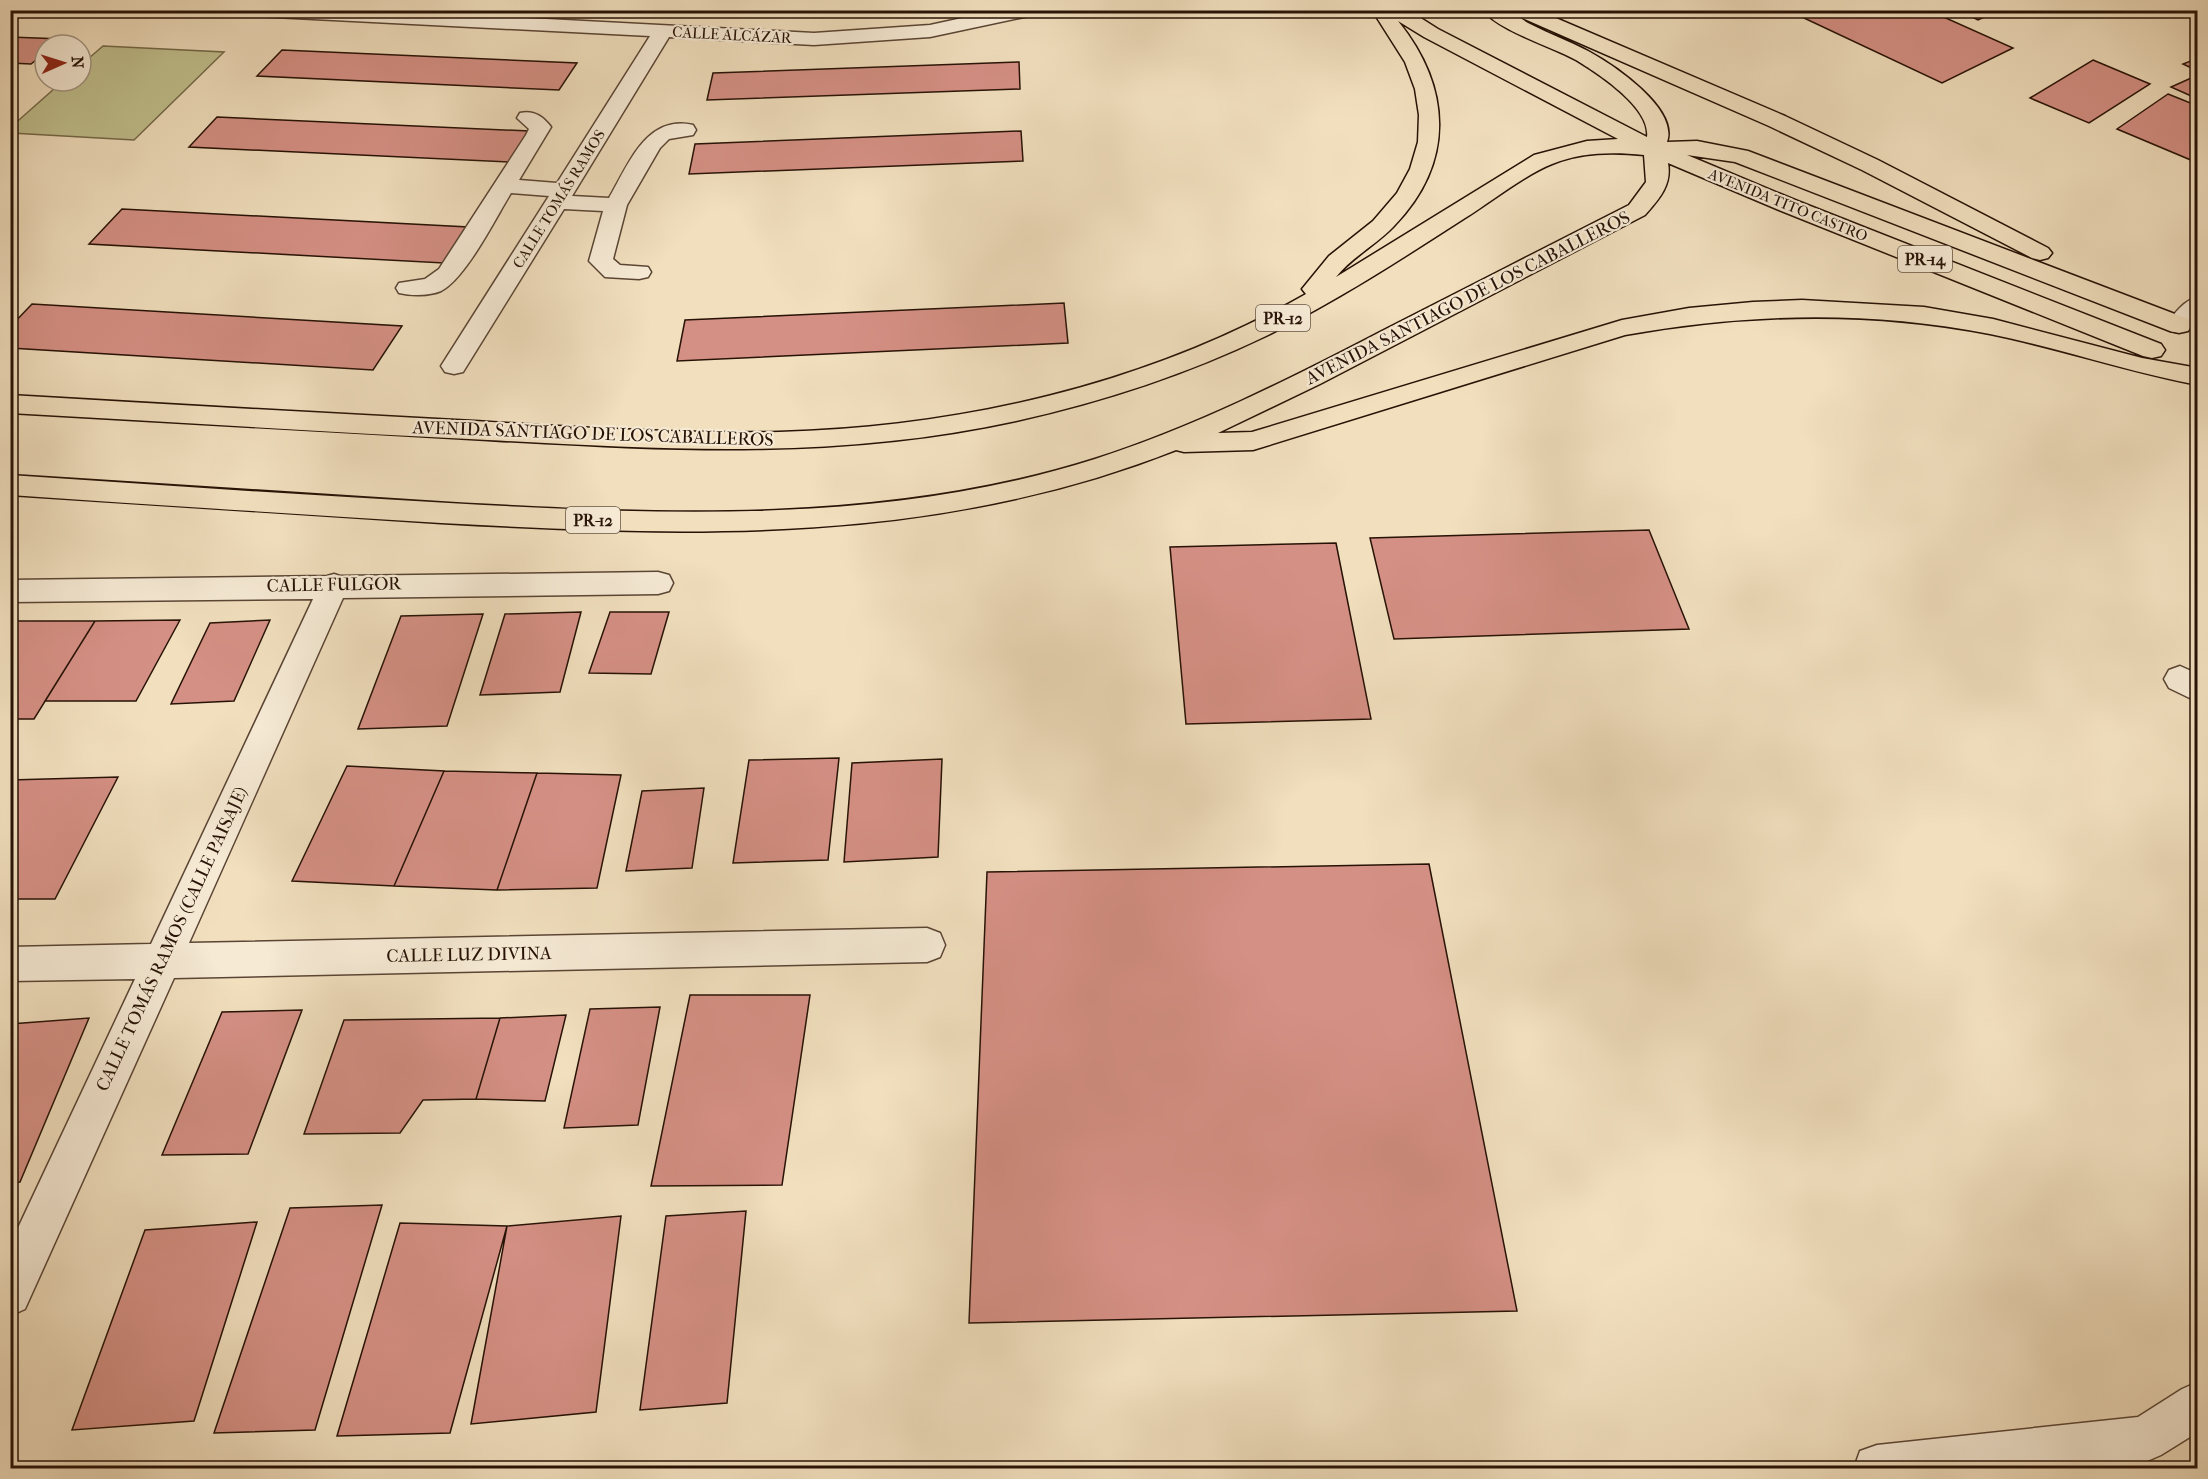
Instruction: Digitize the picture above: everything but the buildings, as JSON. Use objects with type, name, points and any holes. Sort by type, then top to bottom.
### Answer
[{"type":"main road","points":[[1298,311],[1335,262],[1394,212],[1414,186],[1426,154],[1431,128],[1430,103],[1423,76],[1413,54],[1379,10]]},
{"type":"main road","name":"AVENIDA TITO CASTRO","points":[[1394,10],[1503,71],[1654,148],[1787,205],[2198,368]]},
{"type":"main road","points":[[1492,10],[1522,28],[1583,56],[1636,95],[1652,111],[1658,123],[1659,135],[1654,148],[1697,148],[1740,156],[2188,328]]},
{"type":"main road","points":[[1520,10],[1714,93],[1870,165],[2188,328]]},
{"type":"main road","name":"AVENIDA SANTIAGO DE LOS CABALLEROS","points":[[10,404],[670,440],[783,441],[962,423],[1031,410],[1159,372],[1227,345],[1298,311],[1542,160],[1581,149],[1603,146],[1654,148],[1660,173],[1655,187],[1637,210],[1304,383],[1168,443],[1100,468],[1015,491],[886,512],[782,521],[660,523],[533,518],[10,485]]},
{"type":"main road","points":[[1168,443],[1253,441],[1622,328],[1689,316],[1753,310],[1802,308],[1924,315],[1994,327],[2142,366],[2198,377]]},
{"type":"street","name":"CALLE ALCÁZAR","points":[[253,10],[814,39],[930,31],[1029,10]]},
{"type":"street","name":"CALLE TOMÁS RAMOS","points":[[454,366],[663,32]]},
{"type":"street","points":[[408,288],[431,286],[448,274],[540,127],[528,118]]},
{"type":"street","points":[[639,272],[614,272],[601,261],[616,205],[651,145],[662,134],[684,130]]},
{"type":"street","points":[[504,186],[616,205]]},
{"type":"street","points":[[2188,328],[2198,304]]},
{"type":"street","name":"CALLE FULGOR","points":[[10,591],[334,585],[658,583]]},
{"type":"street","name":"CALLE TOMÁS RAMOS (CALLE PAISAJE)","points":[[10,1294],[334,585]]},
{"type":"street","name":"CALLE LUZ DIVINA","points":[[10,964],[927,945]]},
{"type":"street","points":[[1877,1468],[2145,1439],[2198,1405]]},
{"type":"green space","points":[[103,46],[224,52],[134,140],[11,133],[11,127],[49,93],[93,93],[93,55]]}]
